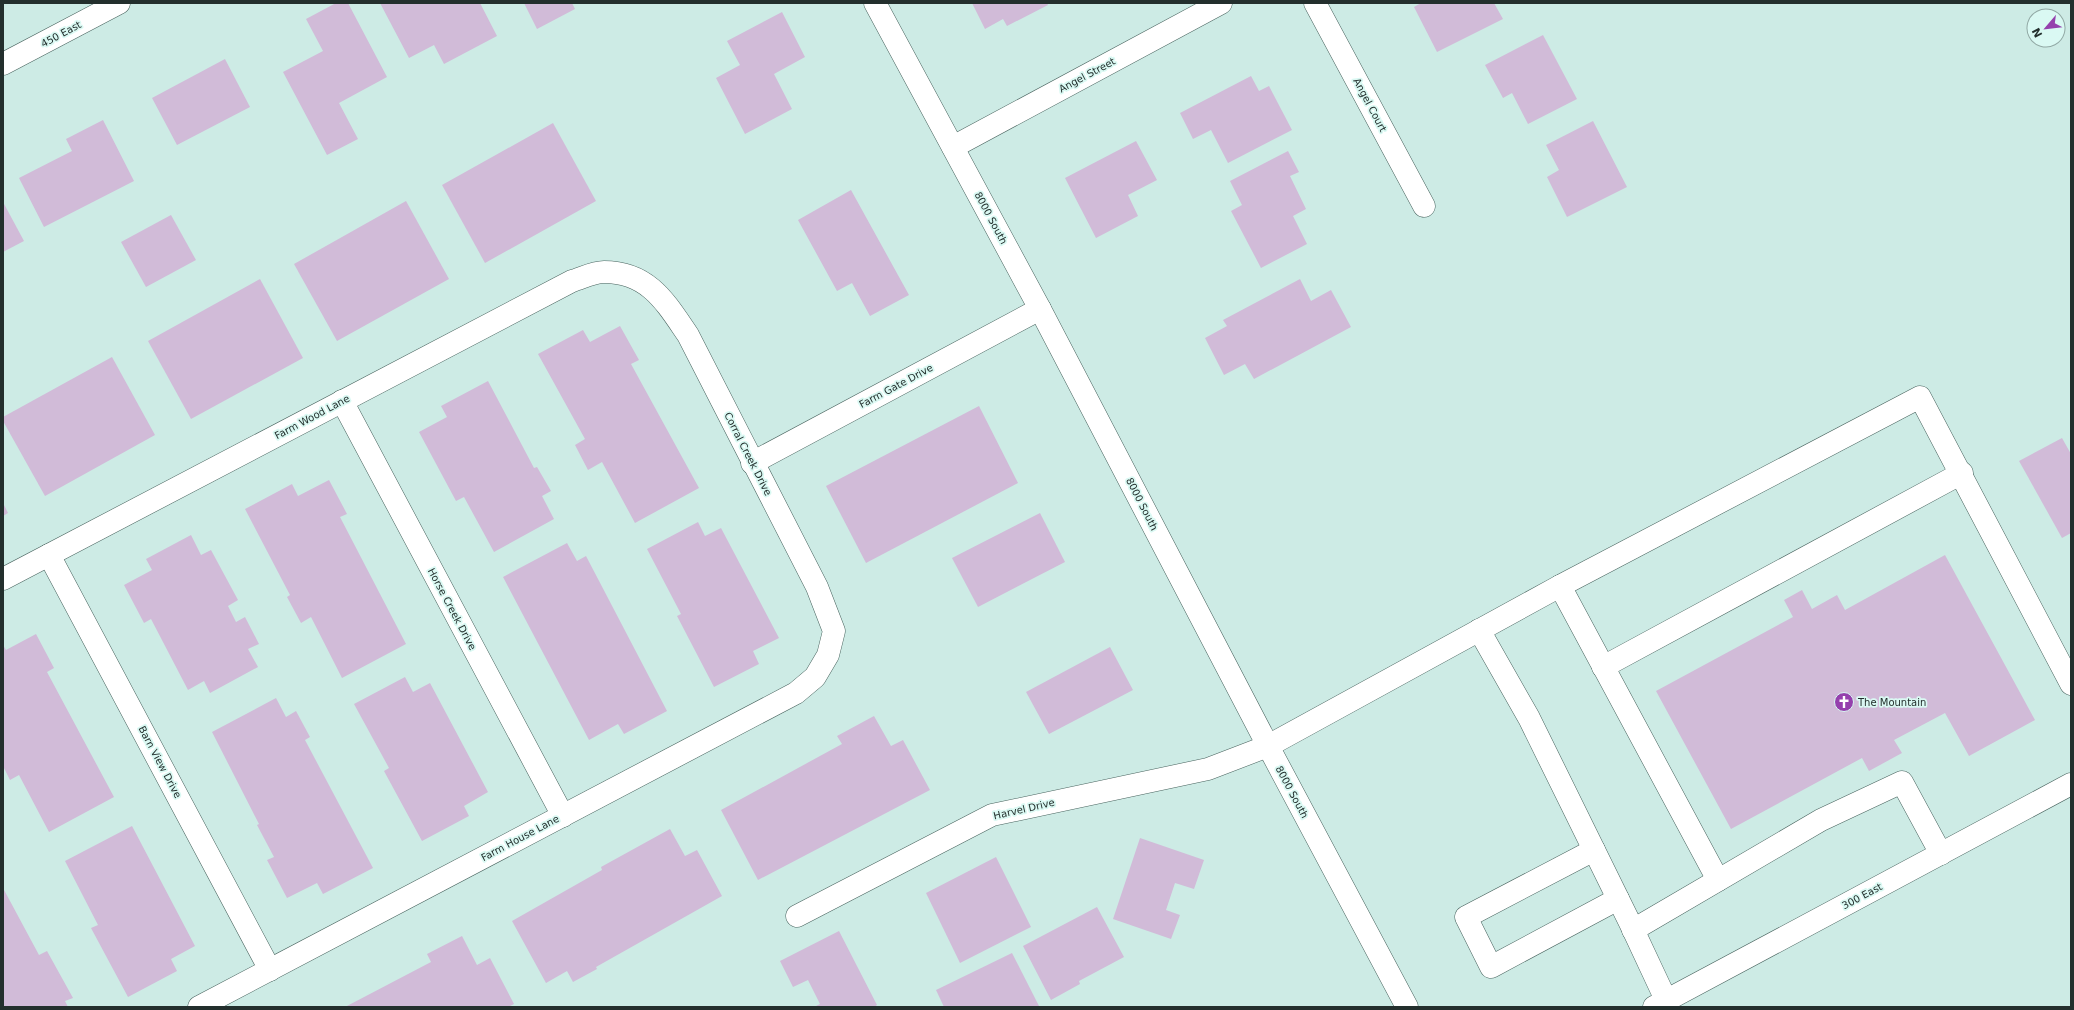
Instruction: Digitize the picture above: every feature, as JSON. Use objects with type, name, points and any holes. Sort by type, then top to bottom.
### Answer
[{"type":"street","name":"450 East","points":[[3,64],[119,3]]},
{"type":"street","name":"8000 South","points":[[874,3],[1040,309],[1268,746],[1407,1007]]},
{"type":"street","name":"Angel Street","points":[[953,147],[1221,3]]},
{"type":"street","name":"Angel Court","points":[[1315,3],[1424,206]]},
{"type":"street","name":"Farm Wood Lane","points":[[3,579],[572,281],[603,272],[626,275]]},
{"type":"street","name":"Corral Creek Drive","points":[[626,275],[648,284],[663,299],[688,335],[752,463],[817,587],[834,631],[828,655]]},
{"type":"street","name":"Farm Gate Drive","points":[[752,463],[1040,309]]},
{"type":"street","name":"Harvel Drive","points":[[797,916],[992,816],[1208,769],[1268,746],[1560,586],[1920,397],[1962,473]]},
{"type":"street","name":"Horse Creek Drive","points":[[342,401],[563,816]]},
{"type":"street","points":[[1603,667],[1962,473],[2071,684]]},
{"type":"street","name":"Barn View Drive","points":[[49,555],[270,970]]},
{"type":"street","points":[[1560,586],[1718,880]]},
{"type":"street","points":[[1479,630],[1529,718],[1618,899],[1633,930],[1660,1004]]},
{"type":"street","name":"Farm House Lane","points":[[199,1007],[796,693],[815,677],[828,655]]},
{"type":"street","points":[[1633,930],[1821,820],[1902,782],[1941,854]]},
{"type":"street","name":"300 East","points":[[1660,1004],[2071,784]]},
{"type":"street","points":[[1594,850],[1466,917],[1491,967],[1618,899]]},
{"type":"building","points":[[336,3],[348,3],[387,77],[339,103],[358,139],[327,155],[283,72],[323,51],[306,19]]},
{"type":"building","points":[[380,3],[480,3],[497,36],[444,64],[434,45],[409,58]]},
{"type":"building","points":[[524,3],[572,3],[575,9],[537,29]]},
{"type":"building","points":[[972,3],[1047,3],[1048,5],[1007,26],[1003,19],[985,29]]},
{"type":"building","points":[[1421,3],[1494,3],[1503,19],[1437,52],[1414,7]]},
{"type":"building","points":[[782,12],[805,57],[774,74],[792,109],[745,134],[716,78],[740,65],[727,41]]},
{"type":"building","points":[[1543,35],[1577,99],[1528,124],[1512,93],[1503,98],[1485,65]]},
{"type":"building","points":[[225,59],[250,107],[177,145],[152,98]]},
{"type":"building","points":[[1251,76],[1259,91],[1269,86],[1292,130],[1228,163],[1211,130],[1193,139],[1180,113]]},
{"type":"building","points":[[103,120],[134,181],[44,227],[19,178],[72,151],[66,139]]},
{"type":"building","points":[[1593,121],[1627,187],[1567,217],[1547,177],[1559,170],[1546,145]]},
{"type":"building","points":[[553,123],[596,201],[485,263],[442,185]]},
{"type":"building","points":[[1136,141],[1157,180],[1128,195],[1138,216],[1096,238],[1065,178]]},
{"type":"building","points":[[1288,151],[1299,172],[1290,176],[1306,209],[1293,216],[1307,244],[1261,268],[1231,211],[1242,205],[1230,181]]},
{"type":"building","points":[[851,190],[909,295],[870,316],[852,283],[837,291],[798,220]]},
{"type":"building","points":[[406,201],[449,279],[337,341],[294,264]]},
{"type":"building","points":[[3,202],[24,241],[3,252]]},
{"type":"building","points":[[171,215],[196,260],[146,287],[121,242]]},
{"type":"building","points":[[260,279],[303,358],[191,419],[148,341]]},
{"type":"building","points":[[1300,279],[1311,301],[1331,290],[1351,327],[1254,379],[1245,364],[1224,375],[1205,338],[1227,326],[1223,320]]},
{"type":"building","points":[[620,326],[639,360],[631,364],[699,488],[635,523],[602,462],[588,470],[575,445],[585,439],[538,354],[583,330],[590,342]]},
{"type":"building","points":[[112,357],[155,435],[45,496],[3,421],[3,417]]},
{"type":"building","points":[[488,381],[534,468],[537,467],[551,491],[542,496],[554,519],[494,552],[464,497],[456,501],[419,432],[447,417],[441,406]]},
{"type":"building","points":[[979,406],[1018,483],[866,563],[826,486]]},
{"type":"building","points":[[2062,438],[2071,454],[2071,533],[2062,538],[2019,461]]},
{"type":"building","points":[[329,480],[347,514],[340,517],[406,644],[342,678],[311,617],[301,623],[287,597],[290,595],[245,509],[292,484],[298,496]]},
{"type":"building","points":[[3,503],[8,513],[3,516]]},
{"type":"building","points":[[1040,513],[1065,562],[978,607],[952,558]]},
{"type":"building","points":[[698,522],[705,536],[721,528],[779,638],[753,651],[759,664],[714,687],[677,616],[681,614],[647,549]]},
{"type":"building","points":[[191,535],[201,555],[211,550],[238,600],[228,606],[236,622],[245,617],[259,644],[248,649],[258,667],[210,693],[204,681],[188,690],[151,619],[144,623],[124,585],[152,570],[146,559]]},
{"type":"building","points":[[567,543],[577,561],[586,556],[667,711],[624,734],[618,724],[589,740],[503,577]]},
{"type":"building","name":"The Mountain","points":[[1945,555],[2035,720],[1969,756],[1945,713],[1894,740],[1902,753],[1869,771],[1862,758],[1731,829],[1656,691],[1793,617],[1784,600],[1802,590],[1812,609],[1837,595],[1845,610]]},
{"type":"building","points":[[36,634],[54,668],[47,672],[114,797],[49,832],[19,775],[10,780],[3,766],[3,645],[6,650]]},
{"type":"building","points":[[1110,647],[1133,690],[1049,734],[1026,692]]},
{"type":"building","points":[[405,677],[413,692],[430,683],[488,792],[464,806],[469,816],[422,841],[384,771],[389,768],[354,704]]},
{"type":"building","points":[[276,698],[286,717],[296,711],[310,737],[305,740],[373,868],[323,894],[317,883],[287,898],[267,860],[274,857],[257,825],[259,824],[212,732]]},
{"type":"building","points":[[874,716],[891,746],[903,740],[930,790],[758,880],[721,810],[842,744],[837,736]]},
{"type":"building","points":[[132,826],[195,946],[171,959],[177,971],[128,997],[91,928],[98,925],[65,861]]},
{"type":"building","points":[[670,829],[685,856],[697,850],[722,896],[596,967],[597,969],[573,982],[567,971],[546,983],[512,921],[602,870],[601,867]]},
{"type":"building","points":[[1140,838],[1204,860],[1194,889],[1175,883],[1166,910],[1180,915],[1171,939],[1113,919]]},
{"type":"building","points":[[996,857],[1031,927],[960,963],[926,893]]},
{"type":"building","points":[[3,888],[39,955],[47,951],[73,998],[65,1001],[68,1007],[3,1007]]},
{"type":"building","points":[[1097,907],[1124,957],[1079,981],[1080,984],[1051,1000],[1023,946]]},
{"type":"building","points":[[839,931],[877,1005],[874,1007],[814,1007],[820,1004],[808,980],[793,987],[780,961]]},
{"type":"building","points":[[462,936],[477,965],[490,958],[514,1004],[508,1007],[345,1007],[431,962],[427,954]]},
{"type":"building","points":[[1012,953],[1039,1006],[944,1007],[936,990]]},
{"type":"place","name":"The Mountain","points":[[1844,702]]}]
